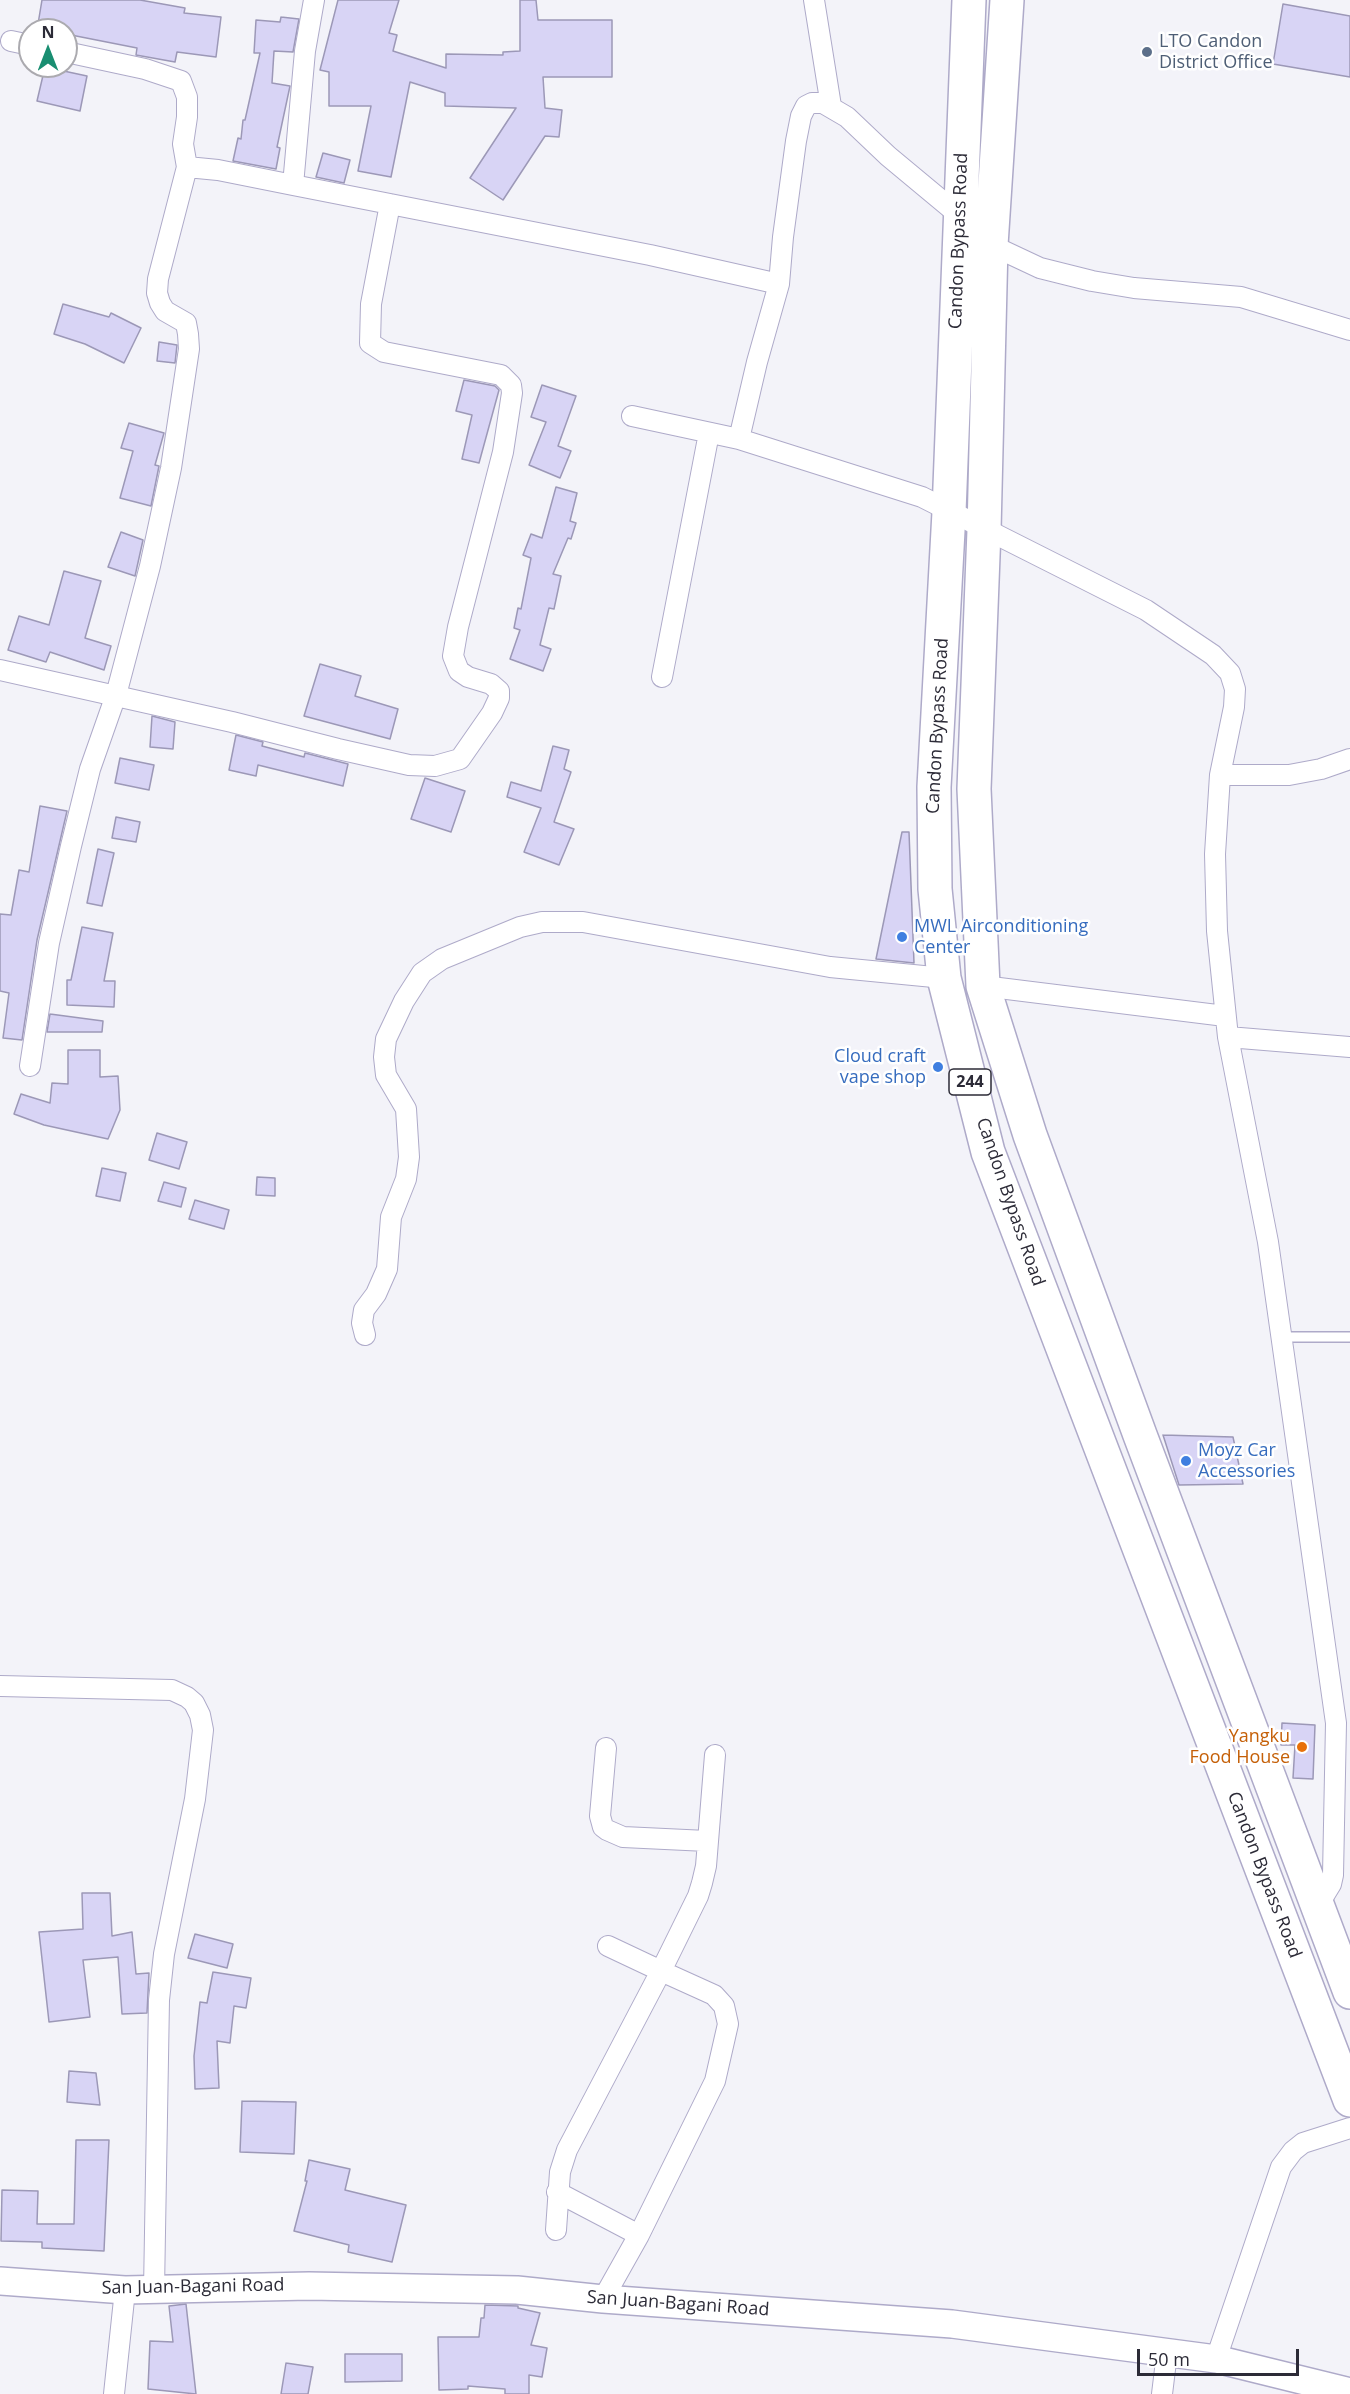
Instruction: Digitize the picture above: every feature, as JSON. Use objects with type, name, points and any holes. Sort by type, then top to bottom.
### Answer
[{"type":"highway","name":"Candon Bypass Road","points":[[969,0],[949,512],[934,787],[934,889],[944,978],[988,1152],[1350,2100]]},
{"type":"highway","name":"Candon Bypass Road","points":[[1007,0],[992,245],[974,789],[983,986],[1030,1135],[1140,1435],[1350,1992]]},
{"type":"highway","points":[[1102,1449],[1140,1435]]},
{"type":"street","points":[[293,184],[305,51],[314,0]]},
{"type":"street","points":[[814,0],[831,105]]},
{"type":"street","points":[[30,1066],[49,943],[71,846],[90,769],[116,695],[150,566],[171,468],[189,349],[186,323],[165,310],[157,293],[158,279],[187,166],[183,144],[187,97],[182,81],[145,69],[78,55]]},
{"type":"street","points":[[739,439],[757,362],[779,284],[783,237],[801,116],[806,106],[812,103],[831,105],[992,245],[1040,268],[1092,281],[1134,288],[1241,297],[1350,330]]},
{"type":"street","points":[[187,166],[293,184],[651,255],[779,284]]},
{"type":"street","points":[[0,670],[116,695],[409,765],[435,766],[460,759],[497,705],[499,691],[491,684],[468,677],[459,671],[453,656],[463,607],[503,452],[512,400],[511,384],[501,375],[489,371],[384,352],[370,343],[371,304],[390,204]]},
{"type":"street","points":[[632,416],[739,439],[922,496],[984,530],[1146,610],[1213,655],[1230,673],[1235,689],[1234,707],[1220,775],[1215,854],[1217,931],[1228,1037],[1268,1242],[1336,1724],[1333,1875],[1331,1884],[1317,1907]]},
{"type":"street","points":[[662,677],[709,433]]},
{"type":"street","points":[[1220,775],[1289,775],[1321,770],[1350,759]]},
{"type":"street","points":[[365,1335],[362,1323],[364,1310],[376,1294],[387,1269],[391,1217],[406,1179],[409,1157],[406,1109],[386,1075],[386,1039],[404,1001],[422,973],[442,959],[520,927],[542,922],[572,921],[830,967],[944,978]]},
{"type":"street","points":[[983,986],[1226,1016]]},
{"type":"street","points":[[1228,1037],[1350,1047]]},
{"type":"street","points":[[0,1686],[172,1690],[194,1703],[200,1714],[202,1730],[195,1799],[164,1954],[159,2000],[154,2290]]},
{"type":"street","points":[[606,1748],[600,1816],[603,1827],[622,1837],[707,1841]]},
{"type":"street","points":[[556,2230],[557,2192],[567,2150],[698,1896],[706,1866],[715,1755]]},
{"type":"street","points":[[603,2300],[639,2235],[715,2081],[728,2024],[724,2006],[714,1995],[608,1946]]},
{"type":"street","points":[[1216,2359],[1281,2167],[1293,2151],[1304,2143],[1350,2128]]},
{"type":"street","points":[[557,2192],[639,2235]]},
{"type":"street","name":"San Juan-Bagani Road","points":[[0,2281],[125,2290],[320,2286],[517,2290],[603,2300],[952,2324],[1216,2359],[1350,2392]]},
{"type":"street","points":[[114,2394],[125,2290]]},
{"type":"street","points":[[1162,2394],[1167,2353]]},
{"type":"lane","points":[[1280,1337],[1350,1337]]},
{"type":"building","points":[[42,0],[140,0],[185,8],[184,13],[221,17],[216,57],[177,52],[175,62],[136,55],[137,48],[78,36],[78,18],[39,18]]},
{"type":"building","points":[[338,0],[399,0],[389,33],[397,35],[393,51],[446,68],[446,54],[503,55],[503,52],[520,51],[520,0],[536,0],[538,20],[612,20],[612,77],[543,77],[545,108],[562,110],[559,137],[545,136],[503,200],[470,178],[516,108],[445,106],[445,93],[410,82],[391,177],[358,171],[371,106],[329,106],[329,72],[320,70]]},
{"type":"building","points":[[1283,4],[1350,16],[1350,77],[1273,64]]},
{"type":"building","points":[[281,17],[299,19],[293,52],[274,51],[272,83],[290,86],[277,147],[280,148],[276,169],[233,161],[238,138],[241,139],[243,120],[245,120],[260,53],[254,53],[256,20],[280,22]]},
{"type":"building","points":[[78,74],[87,76],[80,111],[37,101],[42,78],[78,78]]},
{"type":"building","points":[[323,153],[350,160],[344,183],[316,177]]},
{"type":"building","points":[[63,304],[109,317],[111,313],[141,328],[124,363],[85,344],[54,334]]},
{"type":"building","points":[[159,342],[177,345],[175,363],[157,361]]},
{"type":"building","points":[[464,380],[495,386],[499,390],[479,463],[462,459],[472,415],[456,411]]},
{"type":"building","points":[[542,385],[576,396],[558,446],[571,451],[560,478],[529,465],[546,422],[531,417]]},
{"type":"building","points":[[129,423],[164,433],[155,465],[159,466],[151,506],[120,498],[133,451],[121,448]]},
{"type":"building","points":[[556,487],[577,493],[570,521],[576,523],[571,539],[568,538],[553,574],[561,576],[554,609],[549,608],[540,645],[551,649],[543,671],[510,659],[520,630],[514,628],[518,608],[521,609],[531,558],[523,555],[531,534],[542,538]]},
{"type":"building","points":[[121,532],[143,540],[135,576],[108,567]]},
{"type":"building","points":[[64,571],[101,581],[85,638],[111,646],[104,670],[50,652],[46,662],[8,650],[19,616],[49,625]]},
{"type":"building","points":[[320,664],[361,676],[355,696],[398,709],[390,739],[304,716]]},
{"type":"building","points":[[152,716],[175,722],[173,749],[150,747]]},
{"type":"building","points":[[236,735],[263,742],[262,746],[304,757],[305,753],[348,764],[343,786],[258,765],[256,776],[229,770]]},
{"type":"building","points":[[553,746],[569,750],[564,769],[571,772],[554,822],[574,829],[559,865],[524,852],[541,808],[507,797],[511,782],[541,791]]},
{"type":"building","points":[[120,758],[154,765],[149,790],[115,783]]},
{"type":"building","points":[[425,778],[465,791],[451,832],[411,819]]},
{"type":"building","points":[[40,806],[67,811],[37,940],[22,1040],[3,1038],[9,993],[0,991],[0,914],[11,915],[19,870],[29,872]]},
{"type":"building","points":[[116,817],[140,822],[136,842],[112,838]]},
{"type":"building","points":[[902,832],[909,832],[914,963],[876,959]]},
{"type":"building","points":[[98,849],[114,853],[102,906],[87,903]]},
{"type":"building","points":[[82,927],[113,933],[104,981],[115,981],[114,1007],[67,1005],[67,980],[71,980]]},
{"type":"building","points":[[50,1014],[103,1021],[102,1032],[47,1032]]},
{"type":"building","points":[[68,1050],[100,1050],[100,1077],[118,1076],[120,1110],[108,1139],[44,1125],[14,1114],[21,1094],[50,1103],[52,1083],[68,1084]]},
{"type":"building","points":[[157,1133],[187,1142],[179,1169],[149,1160]]},
{"type":"building","points":[[102,1168],[126,1173],[120,1201],[96,1196]]},
{"type":"building","points":[[257,1177],[275,1178],[275,1196],[256,1195]]},
{"type":"building","points":[[164,1182],[186,1188],[181,1207],[158,1201]]},
{"type":"building","points":[[195,1200],[229,1210],[224,1229],[189,1219]]},
{"type":"building","points":[[1163,1435],[1233,1437],[1243,1484],[1179,1485]]},
{"type":"building","points":[[1282,1723],[1315,1725],[1313,1779],[1293,1778],[1295,1745],[1281,1745]]},
{"type":"building","points":[[82,1893],[110,1893],[112,1936],[132,1932],[136,1974],[149,1973],[147,2013],[122,2014],[118,1957],[83,1960],[90,2017],[49,2022],[39,1932],[83,1929]]},
{"type":"building","points":[[195,1934],[233,1944],[227,1968],[188,1958]]},
{"type":"building","points":[[213,1972],[251,1978],[246,2008],[234,2006],[230,2043],[217,2041],[219,2088],[195,2089],[194,2056],[200,2002],[207,2003]]},
{"type":"building","points":[[69,2071],[96,2073],[100,2105],[67,2102]]},
{"type":"building","points":[[242,2101],[296,2102],[294,2154],[240,2152]]},
{"type":"building","points":[[76,2140],[109,2140],[104,2251],[42,2248],[42,2242],[1,2241],[2,2190],[38,2191],[37,2224],[74,2224]]},
{"type":"building","points":[[309,2160],[350,2169],[345,2190],[406,2205],[392,2262],[348,2252],[349,2245],[294,2231],[307,2181],[305,2181]]},
{"type":"building","points":[[186,2304],[196,2394],[148,2389],[150,2341],[173,2342],[169,2306]]},
{"type":"building","points":[[485,2305],[518,2306],[518,2308],[540,2313],[531,2345],[547,2348],[542,2377],[529,2375],[529,2394],[505,2394],[505,2389],[468,2386],[468,2389],[439,2390],[438,2337],[479,2337]]},
{"type":"building","points":[[345,2354],[402,2354],[402,2381],[345,2382]]},
{"type":"building","points":[[286,2363],[313,2367],[308,2394],[281,2394]]},
{"type":"place","name":"LTO Candon District Office","points":[[1147,52]]},
{"type":"place","name":"MWL Airconditioning Center","points":[[902,937]]},
{"type":"place","name":"Cloud craft vape shop","points":[[938,1067]]},
{"type":"place","name":"Moyz Car Accessories","points":[[1186,1461]]},
{"type":"place","name":"Yangku Food House","points":[[1302,1747]]}]
